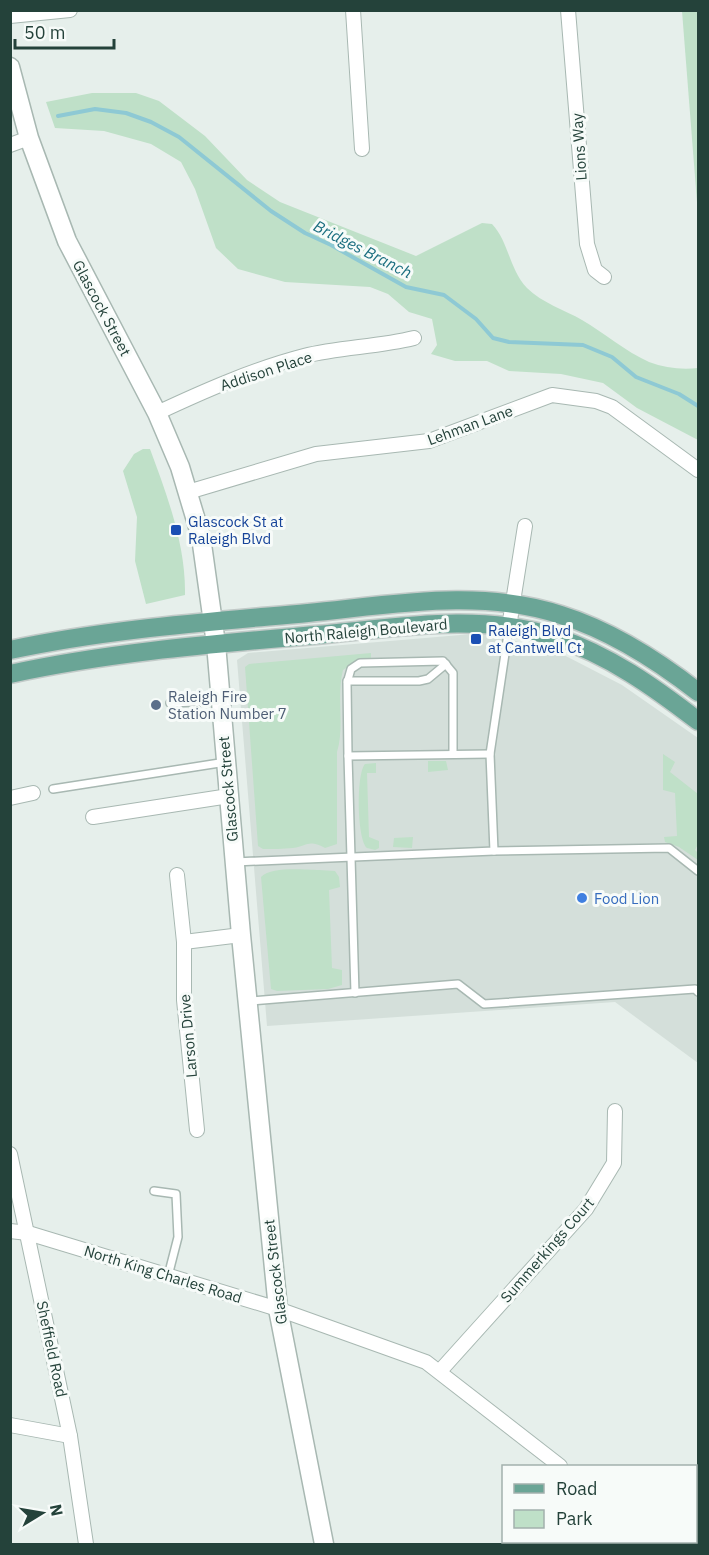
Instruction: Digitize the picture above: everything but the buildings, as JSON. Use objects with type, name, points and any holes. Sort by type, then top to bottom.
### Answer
[{"type":"main road","name":"North Raleigh Boulevard","points":[[10,650],[105,634],[213,622],[440,601],[480,601],[512,604],[560,614],[595,628],[642,651],[699,692]]},
{"type":"main road","name":"North Raleigh Boulevard","points":[[10,674],[108,656],[216,644],[441,624],[479,624],[508,627],[553,637],[631,671],[699,721]]},
{"type":"street","points":[[10,16],[70,10]]},
{"type":"street","points":[[353,10],[362,149]]},
{"type":"street","name":"Lions Way","points":[[568,10],[587,244],[595,270],[604,277]]},
{"type":"street","name":"Glascock Street","points":[[10,67],[29,138],[67,241],[157,413],[188,492],[201,537],[216,644],[234,862],[278,1309],[324,1545]]},
{"type":"street","points":[[10,145],[29,138]]},
{"type":"street","name":"Addison Place","points":[[157,413],[258,370],[306,355],[386,345],[414,338]]},
{"type":"street","name":"Lehman Lane","points":[[188,492],[316,454],[429,441],[552,395],[596,401],[612,407],[699,470]]},
{"type":"street","points":[[508,627],[525,526]]},
{"type":"street","points":[[10,798],[33,793]]},
{"type":"street","points":[[93,817],[229,796]]},
{"type":"street","name":"Larson Drive","points":[[177,875],[184,942],[184,1000],[197,1130]]},
{"type":"street","points":[[184,942],[241,935]]},
{"type":"street","name":"Summerkings Court","points":[[440,1371],[586,1209],[614,1163],[615,1111]]},
{"type":"street","name":"Sheffield Road","points":[[10,1154],[70,1436],[86,1545]]},
{"type":"street","name":"North King Charles Road","points":[[10,1231],[28,1233],[278,1309],[426,1362],[558,1465]]},
{"type":"street","points":[[10,1425],[70,1436]]},
{"type":"lane","points":[[494,850],[490,754],[508,627]]},
{"type":"lane","points":[[355,993],[349,857],[347,681],[351,669],[360,663],[443,661],[453,673],[453,754]]},
{"type":"lane","points":[[347,681],[419,681],[428,679],[446,664]]},
{"type":"lane","points":[[170,703],[221,701]]},
{"type":"lane","points":[[348,756],[490,754]]},
{"type":"lane","points":[[53,789],[226,762]]},
{"type":"lane","points":[[234,862],[494,850],[669,848],[699,871]]},
{"type":"lane","points":[[247,1001],[458,984],[484,1004],[695,989],[699,992]]},
{"type":"lane","points":[[154,1191],[176,1194],[178,1237],[168,1276]]},
{"type":"shaded area","points":[[484,633],[558,652],[622,685],[698,738],[698,1063],[615,1002],[267,1026],[237,660],[248,653]]},
{"type":"green space","points":[[682,11],[698,11],[698,215]]},
{"type":"green space","points":[[92,93],[136,93],[159,101],[205,136],[247,180],[280,202],[416,256],[482,223],[492,224],[498,231],[521,281],[540,298],[582,320],[649,362],[674,368],[698,368],[698,440],[637,408],[603,383],[561,374],[509,371],[487,361],[455,361],[431,354],[437,345],[432,319],[409,312],[388,294],[370,287],[285,282],[238,269],[216,248],[195,189],[181,162],[151,144],[104,131],[55,128],[46,102]]},
{"type":"green space","points":[[143,449],[150,449],[174,520],[182,558],[185,595],[146,604],[135,561],[137,517],[123,471],[134,454]]},
{"type":"green space","points":[[371,653],[371,659],[361,659],[343,670],[341,680],[340,732],[337,752],[337,844],[325,848],[311,844],[293,848],[263,849],[258,846],[245,667],[249,664]]},
{"type":"green space","points":[[663,754],[675,762],[670,772],[698,794],[698,844],[695,850],[698,853],[698,860],[679,847],[665,842],[664,837],[677,836],[675,793],[663,790]]},
{"type":"green space","points":[[428,761],[446,761],[448,770],[428,772]]},
{"type":"green space","points":[[376,763],[376,773],[367,773],[369,837],[379,841],[379,848],[375,850],[367,848],[361,832],[359,793],[365,764]]},
{"type":"green space","points":[[413,837],[412,848],[393,847],[394,838]]},
{"type":"green space","points":[[280,870],[335,871],[339,877],[340,887],[329,890],[332,968],[342,970],[342,985],[328,989],[277,991],[271,989],[261,877]]},
{"type":"waterway","name":"Bridges Branch","points":[[58,116],[95,109],[126,113],[151,122],[179,137],[271,211],[305,233],[406,287],[444,295],[476,319],[493,338],[509,342],[583,345],[612,357],[636,377],[679,394],[698,406]]},
{"type":"place","name":"Glascock St at Raleigh Blvd","points":[[176,530]]},
{"type":"place","name":"Raleigh Blvd at Cantwell Ct","points":[[476,639]]},
{"type":"place","name":"Raleigh Fire Station Number 7","points":[[156,705]]},
{"type":"place","name":"Food Lion","points":[[582,898]]}]
